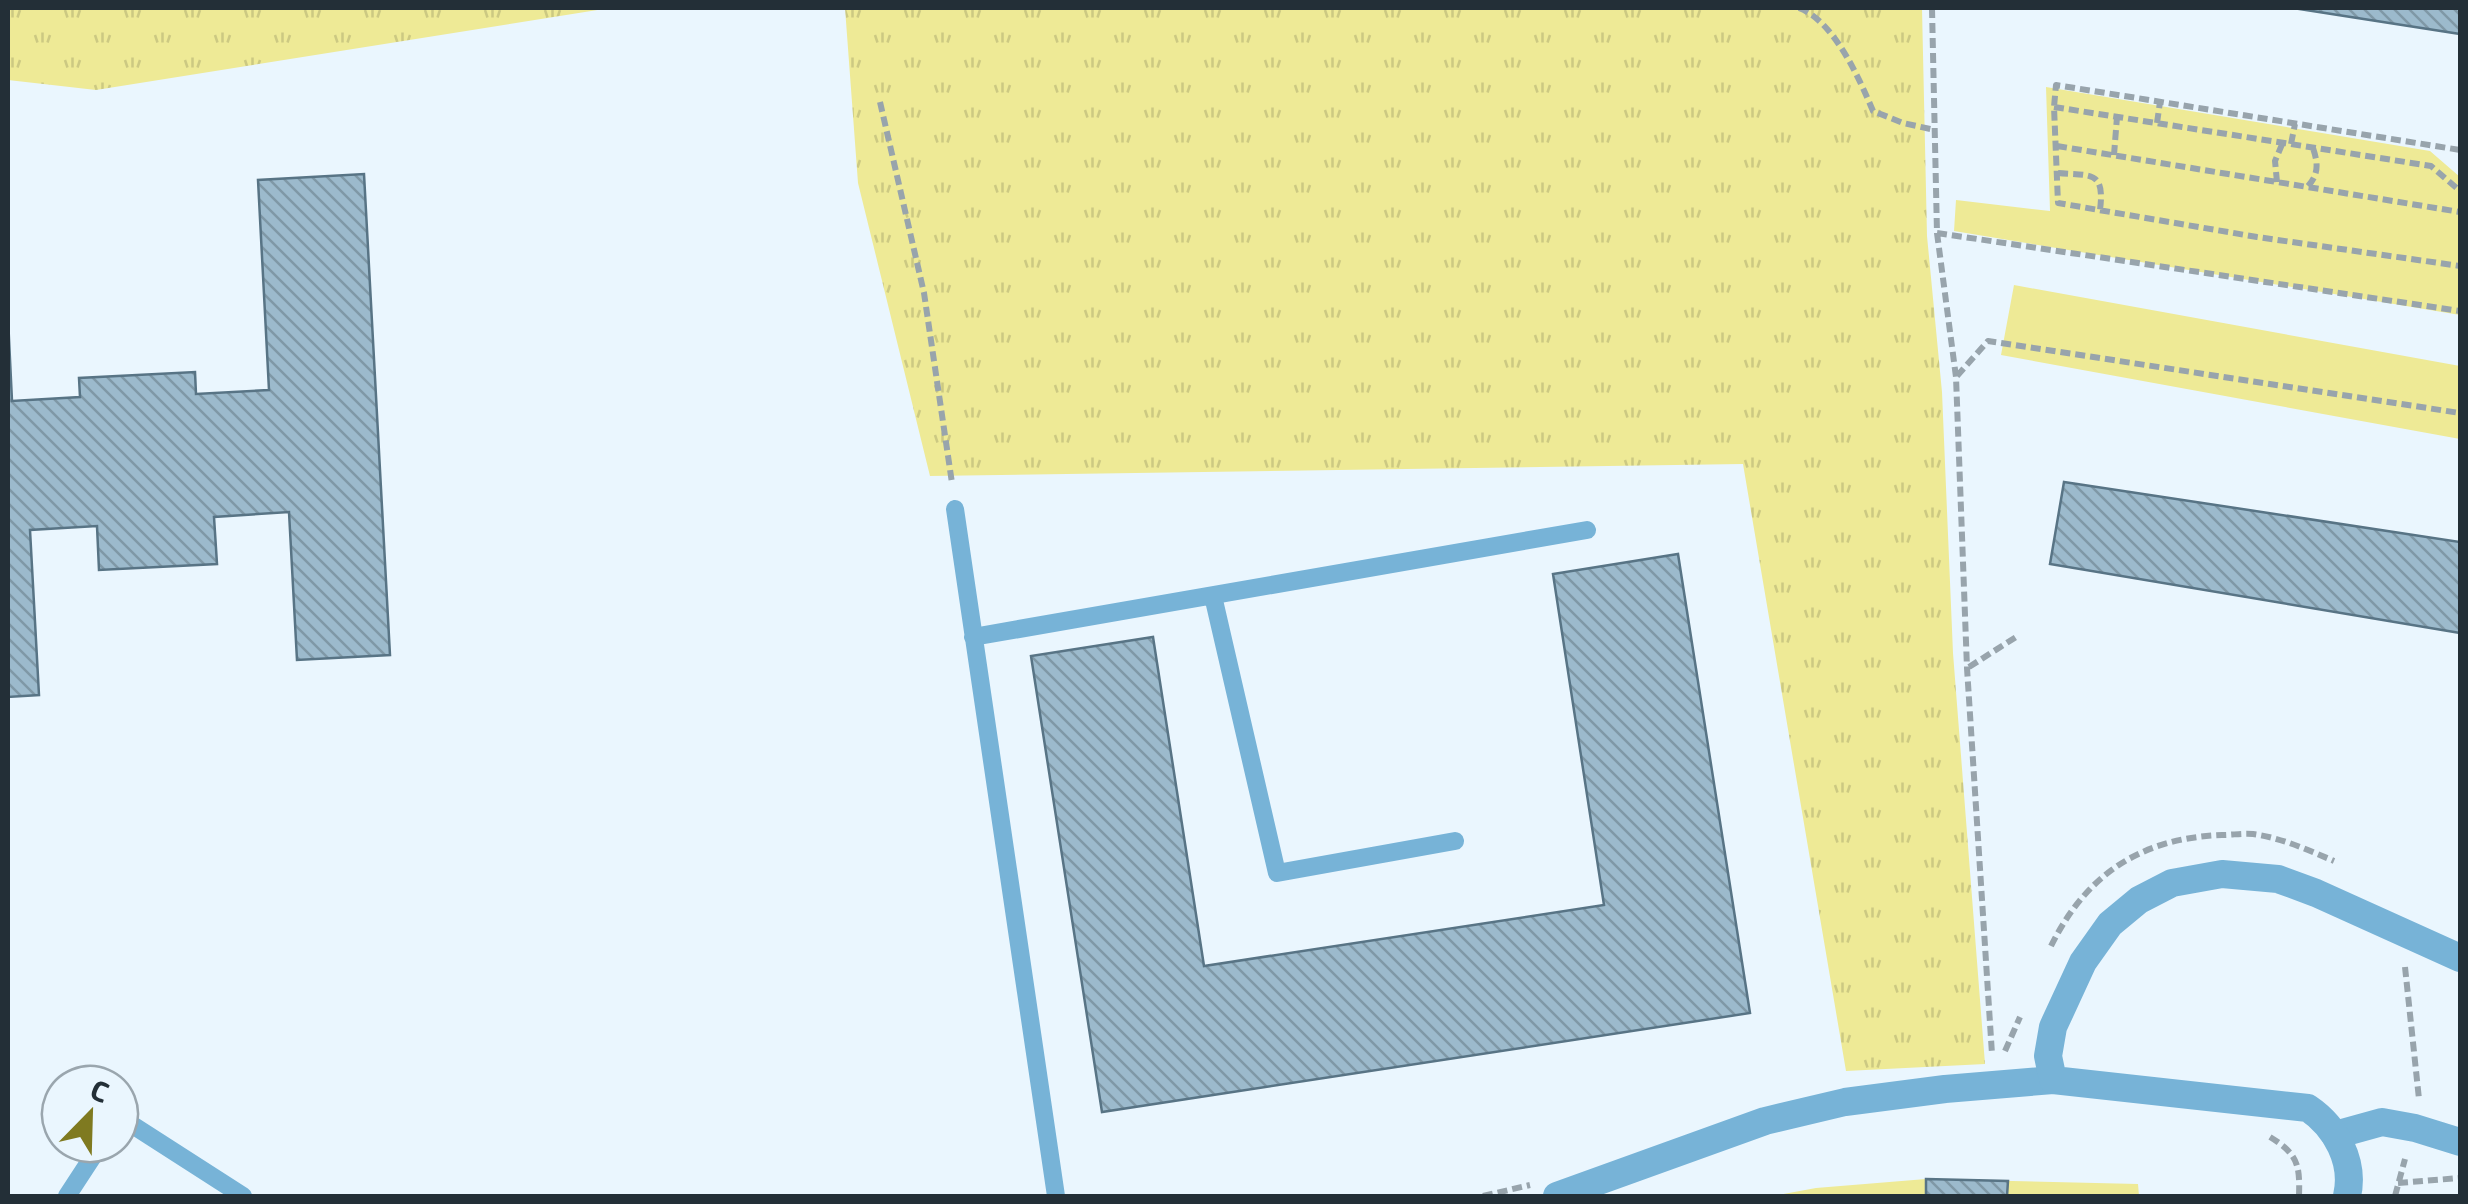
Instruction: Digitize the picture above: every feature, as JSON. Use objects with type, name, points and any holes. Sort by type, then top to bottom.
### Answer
[{"type":"street","points":[[2053,1080],[2048,1056],[2053,1027],[2083,962],[2110,924],[2139,900],[2172,882],[2222,874],[2278,879],[2460,958]]},
{"type":"street","points":[[1549,1192],[1765,1121],[1845,1102],[2053,1080],[2308,1108],[2322,1118],[2345,1155],[2350,1182],[2347,1196]]},
{"type":"street","points":[[2335,1135],[2382,1122],[2460,1142]]},
{"type":"lane","points":[[955,509],[1056,1196]]},
{"type":"lane","points":[[973,638],[1587,530]]},
{"type":"lane","points":[[1213,596],[1277,873],[1455,840]]},
{"type":"lane","points":[[140,1131],[243,1196]]},
{"type":"lane","points":[[66,1196],[88,1164]]},
{"type":"path","points":[[1799,8],[1813,13],[1853,65],[1873,111],[1935,130]]},
{"type":"path","points":[[1932,8],[1938,233],[1956,378],[1968,668],[1991,1050]]},
{"type":"path","points":[[2460,150],[2056,85],[2058,203],[2460,266]]},
{"type":"path","points":[[880,102],[924,293],[955,509]]},
{"type":"path","points":[[2157,123],[2160,102]]},
{"type":"path","points":[[2054,107],[2432,166],[2460,190]]},
{"type":"path","points":[[2114,156],[2117,117]]},
{"type":"path","points":[[2277,182],[2275,161],[2295,124]]},
{"type":"path","points":[[2057,146],[2460,212]]},
{"type":"path","points":[[2307,187],[2318,168],[2312,147]]},
{"type":"path","points":[[2058,173],[2100,182],[2100,210]]},
{"type":"path","points":[[1938,233],[2460,311]]},
{"type":"path","points":[[1956,378],[1988,341],[2460,412]]},
{"type":"path","points":[[1968,668],[2016,637]]},
{"type":"path","points":[[2420,966],[2404,959],[2420,1104]]},
{"type":"path","points":[[2268,1135],[2290,1149],[2300,1172],[2299,1196]]},
{"type":"path","points":[[2398,1183],[2460,1178]]},
{"type":"path","points":[[1483,1196],[1549,1192]]},
{"type":"green space","points":[[8,8],[610,8],[96,90],[8,80]]},
{"type":"green space","points":[[845,8],[1922,8],[1927,236],[1942,392],[1953,653],[1985,1064],[1846,1071],[1743,464],[930,476],[858,183]]},
{"type":"green space","points":[[2046,87],[2430,151],[2460,177],[2460,315],[1954,231],[1956,200],[2050,211]]},
{"type":"green space","points":[[2014,285],[2460,366],[2460,439],[2001,355]]},
{"type":"green space","points":[[1926,1179],[2138,1184],[2139,1196],[1772,1196],[1816,1188]]},
{"type":"building","points":[[2293,8],[2460,8],[2460,34]]},
{"type":"building","points":[[364,174],[390,655],[297,660],[289,512],[214,517],[217,564],[99,570],[97,526],[30,530],[39,695],[8,697],[8,318],[12,401],[80,397],[79,378],[195,372],[196,394],[269,390],[258,180]]},
{"type":"building","points":[[2064,482],[2460,542],[2460,633],[2050,564]]},
{"type":"building","points":[[1678,554],[1750,1013],[1102,1112],[1031,656],[1153,637],[1204,966],[1604,905],[1553,574]]},
{"type":"building","points":[[1926,1179],[2008,1181],[2007,1196],[1926,1196]]}]
